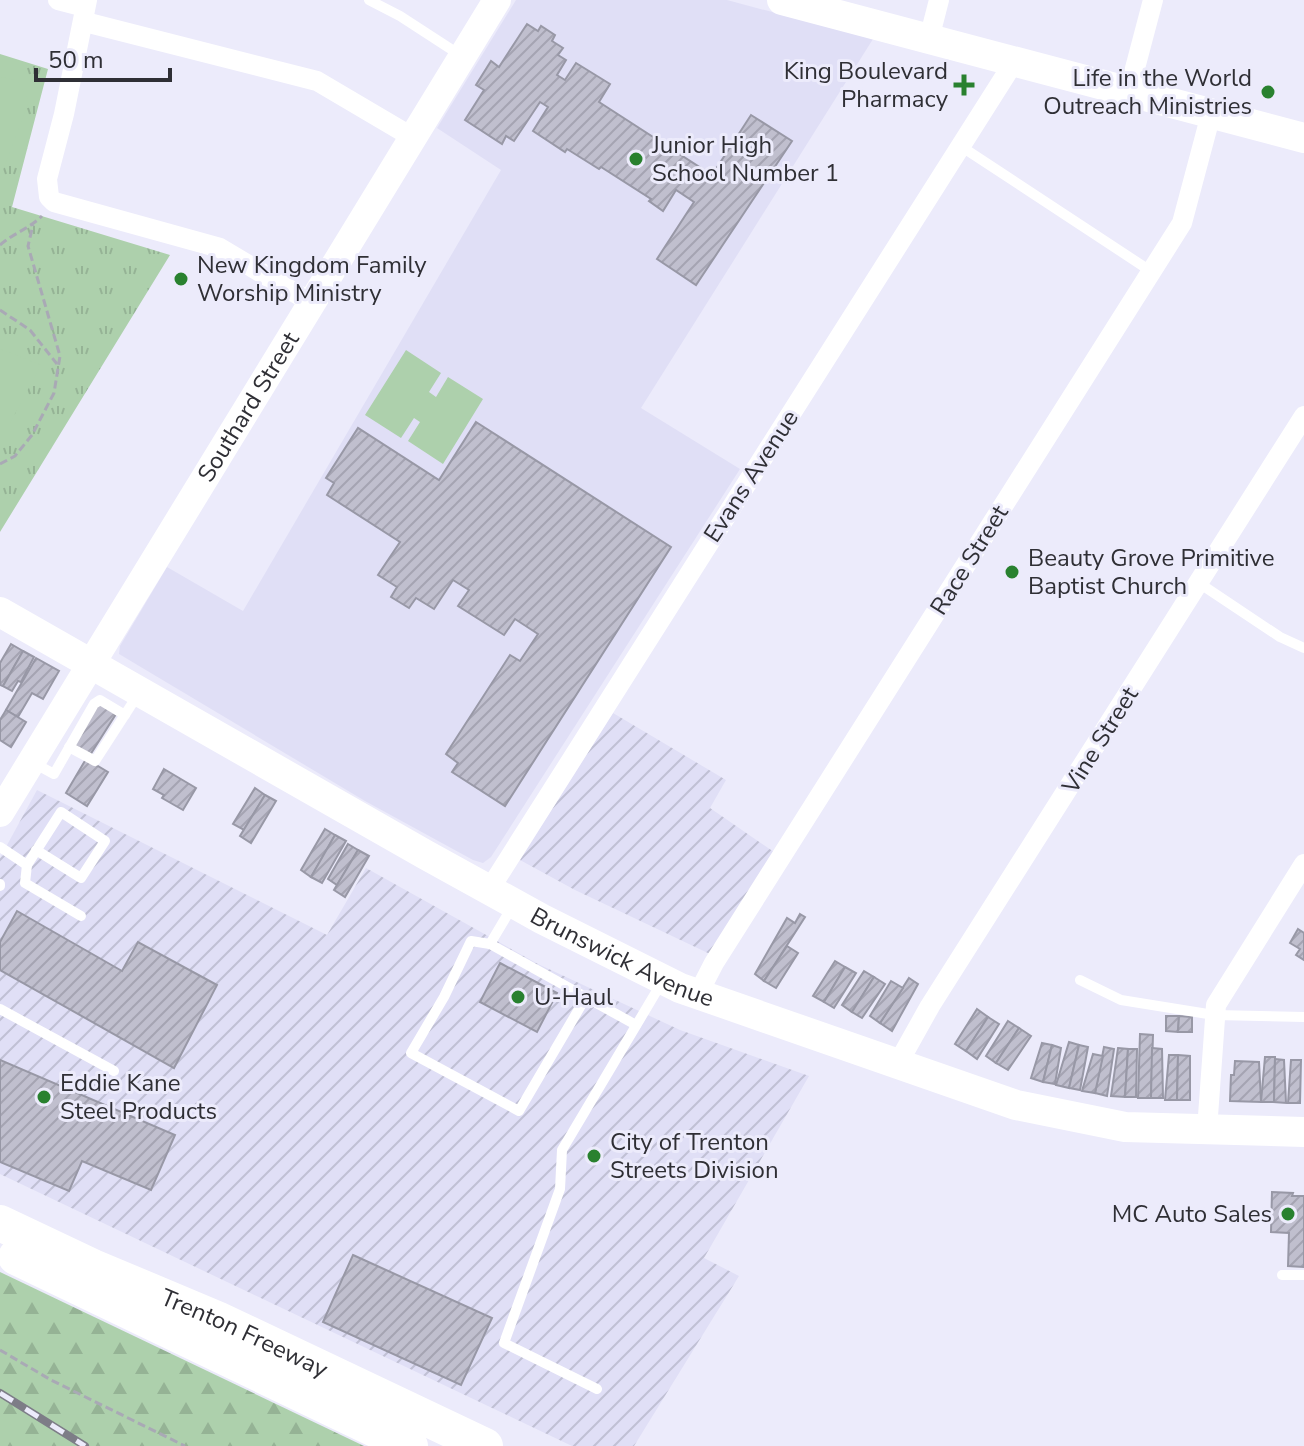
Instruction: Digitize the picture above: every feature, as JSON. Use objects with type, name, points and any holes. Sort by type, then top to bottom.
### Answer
[{"type":"highway","name":"Trenton Freeway","points":[[0,1223],[93,1267],[217,1319],[485,1446]]},
{"type":"highway","name":"Trenton Freeway","points":[[0,1250],[410,1446]]},
{"type":"main road","name":"Southard Street","points":[[0,813],[497,0]]},
{"type":"main road","points":[[782,0],[1304,138]]},
{"type":"main road","name":"Brunswick Avenue","points":[[0,612],[92,664],[133,703],[663,980],[698,994],[1016,1105],[1125,1127],[1304,1132]]},
{"type":"street","points":[[58,0],[317,81],[412,137]]},
{"type":"street","points":[[929,39],[939,0]]},
{"type":"street","points":[[1129,91],[1153,0]]},
{"type":"street","points":[[86,10],[47,179],[52,199],[220,248],[312,303]]},
{"type":"street","name":"Evans Avenue","points":[[502,897],[660,616],[1014,62]]},
{"type":"street","name":"Race Street","points":[[698,994],[714,963],[1182,223],[1211,114]]},
{"type":"street","name":"Vine Street","points":[[897,1065],[930,1006],[1304,416]]},
{"type":"street","points":[[1207,1130],[1214,1015],[1219,1000],[1304,864]]},
{"type":"lane","points":[[369,0],[400,16],[462,57]]},
{"type":"lane","points":[[962,147],[1152,272]]},
{"type":"lane","points":[[1199,583],[1280,637],[1304,648]]},
{"type":"lane","points":[[32,761],[54,774],[69,747],[94,704],[100,700],[133,703],[95,761],[69,747]]},
{"type":"lane","points":[[36,850],[81,878],[105,841],[61,812],[36,850],[27,865],[25,883],[81,916]]},
{"type":"lane","points":[[0,847],[27,865]]},
{"type":"lane","points":[[490,944],[502,897]]},
{"type":"lane","points":[[586,997],[519,1111],[411,1053],[444,997],[471,941],[490,944],[586,997],[636,1025]]},
{"type":"lane","points":[[597,1389],[504,1343],[560,1189],[562,1150],[663,980]]},
{"type":"lane","points":[[1080,980],[1121,1000],[1214,1015],[1304,1017]]},
{"type":"lane","points":[[0,1009],[114,1071]]},
{"type":"lane","points":[[1282,1275],[1304,1275]]},
{"type":"path","points":[[0,464],[15,456],[32,435],[54,393],[60,356],[28,246],[33,225],[52,199]]},
{"type":"path","points":[[0,245],[16,232],[33,225]]},
{"type":"path","points":[[0,310],[30,330],[58,366]]},
{"type":"path","points":[[0,1350],[51,1380],[185,1446]]},
{"type":"shaded area","points":[[516,0],[727,0],[873,39],[641,408],[740,469],[491,857],[483,863],[365,801],[119,654],[120,646],[167,567],[243,611],[501,170],[437,128]]},
{"type":"shaded area","points":[[613,713],[726,780],[710,808],[787,861],[710,954],[575,890],[520,860]]},
{"type":"shaded area","points":[[37,790],[327,935],[366,868],[538,964],[680,1030],[809,1076],[704,1258],[739,1276],[634,1446],[572,1446],[0,1174],[0,858]]},
{"type":"green space","points":[[0,54],[48,69],[12,207],[170,255],[0,532]]},
{"type":"green space","points":[[0,77],[17,80],[29,101],[0,178]]},
{"type":"green space","points":[[0,349],[41,365],[9,425],[0,433]]},
{"type":"green space","points":[[406,350],[441,373],[429,392],[436,397],[448,377],[483,399],[443,464],[408,441],[420,422],[414,418],[401,438],[365,415]]},
{"type":"green space","points":[[0,1272],[364,1446],[0,1446]]},
{"type":"building","name":"Junior High School Number 1","points":[[527,24],[538,31],[541,26],[555,35],[552,41],[563,48],[558,55],[566,60],[557,75],[565,80],[576,63],[610,84],[599,102],[712,175],[751,115],[792,141],[696,285],[657,259],[694,202],[676,190],[663,211],[649,201],[651,199],[601,167],[599,169],[567,149],[565,152],[533,131],[548,107],[540,102],[514,141],[506,136],[502,144],[465,120],[484,90],[476,85],[491,61],[499,67]]},
{"type":"building","points":[[476,422],[671,547],[505,806],[452,772],[458,763],[446,754],[510,655],[520,661],[538,634],[515,619],[504,635],[458,606],[469,590],[453,580],[434,609],[416,598],[409,608],[391,597],[397,587],[378,575],[400,542],[327,495],[334,483],[326,478],[358,428],[439,480]]},
{"type":"building","points":[[11,644],[23,651],[3,686],[0,685],[0,663]]},
{"type":"building","points":[[23,651],[34,657],[21,682],[18,681],[12,691],[3,686]]},
{"type":"building","points":[[36,658],[59,671],[43,699],[32,693],[18,717],[6,710]]},
{"type":"building","points":[[99,703],[116,714],[90,755],[73,744]]},
{"type":"building","points":[[6,710],[26,722],[11,747],[0,740],[0,720]]},
{"type":"building","points":[[86,759],[108,772],[87,806],[66,793]]},
{"type":"building","points":[[164,769],[196,788],[183,810],[153,789]]},
{"type":"building","points":[[255,788],[265,795],[244,830],[233,824]]},
{"type":"building","points":[[265,795],[276,801],[251,843],[240,836]]},
{"type":"building","points":[[325,829],[335,835],[311,877],[301,870]]},
{"type":"building","points":[[335,835],[346,841],[322,883],[311,877]]},
{"type":"building","points":[[348,844],[358,850],[337,885],[328,879]]},
{"type":"building","points":[[358,850],[369,856],[345,897],[334,890]]},
{"type":"building","points":[[17,911],[122,971],[138,942],[217,985],[174,1068],[0,970],[0,942]]},
{"type":"building","points":[[800,914],[805,917],[764,981],[755,974],[787,918],[795,923]]},
{"type":"building","points":[[1298,929],[1304,933],[1304,960],[1296,955],[1300,949],[1290,943]]},
{"type":"building","points":[[787,946],[798,953],[776,988],[764,981]]},
{"type":"building","points":[[835,961],[845,967],[824,1002],[813,996]]},
{"type":"building","name":"U-Haul","points":[[500,963],[557,993],[537,1032],[480,1002]]},
{"type":"building","points":[[845,967],[856,973],[834,1008],[824,1002]]},
{"type":"building","points":[[864,971],[874,977],[852,1012],[842,1005]]},
{"type":"building","points":[[874,977],[885,984],[862,1018],[852,1012]]},
{"type":"building","points":[[909,978],[918,984],[892,1031],[880,1023]]},
{"type":"building","points":[[891,981],[903,988],[880,1023],[870,1016]]},
{"type":"building","points":[[977,1009],[988,1017],[966,1051],[955,1044]]},
{"type":"building","points":[[1166,1016],[1179,1016],[1178,1032],[1166,1031]]},
{"type":"building","points":[[1179,1016],[1192,1017],[1192,1032],[1178,1032]]},
{"type":"building","points":[[988,1017],[999,1024],[977,1059],[966,1051]]},
{"type":"building","points":[[1008,1021],[1019,1028],[996,1063],[986,1056]]},
{"type":"building","points":[[1019,1028],[1031,1036],[1008,1070],[996,1063]]},
{"type":"building","points":[[1140,1034],[1153,1035],[1151,1098],[1138,1098]]},
{"type":"building","points":[[1069,1042],[1079,1045],[1069,1088],[1056,1085]]},
{"type":"building","points":[[1042,1043],[1052,1045],[1043,1082],[1031,1078]]},
{"type":"building","points":[[1052,1045],[1061,1048],[1055,1084],[1043,1082]]},
{"type":"building","points":[[1079,1045],[1088,1047],[1080,1090],[1069,1088]]},
{"type":"building","points":[[1104,1047],[1114,1049],[1107,1096],[1095,1093]]},
{"type":"building","points":[[1118,1048],[1128,1049],[1125,1097],[1111,1096]]},
{"type":"building","points":[[1152,1048],[1162,1049],[1163,1098],[1151,1098]]},
{"type":"building","points":[[1128,1049],[1137,1049],[1136,1097],[1125,1097]]},
{"type":"building","points":[[1093,1054],[1103,1056],[1095,1093],[1082,1091]]},
{"type":"building","points":[[1169,1055],[1178,1055],[1177,1100],[1165,1100]]},
{"type":"building","points":[[1178,1055],[1190,1056],[1190,1100],[1177,1100]]},
{"type":"building","points":[[1265,1057],[1275,1057],[1274,1102],[1261,1102]]},
{"type":"building","points":[[1275,1059],[1284,1060],[1286,1103],[1274,1102]]},
{"type":"building","name":"Eddie Kane Steel Products","points":[[0,1060],[175,1135],[151,1190],[82,1161],[69,1191],[0,1162]]},
{"type":"building","points":[[1291,1060],[1301,1060],[1300,1103],[1288,1103]]},
{"type":"building","points":[[1235,1061],[1259,1062],[1261,1102],[1230,1101]]},
{"type":"building","name":"MC Auto Sales","points":[[1272,1192],[1304,1196],[1304,1267],[1288,1266],[1289,1233],[1271,1232]]},
{"type":"building","points":[[353,1255],[492,1318],[461,1385],[323,1322]]},
{"type":"railway","points":[[0,1393],[85,1446]]},
{"type":"place","name":"King Boulevard Pharmacy","points":[[964,85]]},
{"type":"place","name":"Life in the World Outreach Ministries","points":[[1268,92]]},
{"type":"place","name":"Junior High School Number 1","points":[[636,159]]},
{"type":"place","name":"New Kingdom Family Worship Ministry","points":[[181,279]]},
{"type":"place","name":"Beauty Grove Primitive Baptist Church","points":[[1012,572]]},
{"type":"place","name":"U-Haul","points":[[518,997]]},
{"type":"place","name":"Eddie Kane Steel Products","points":[[44,1097]]},
{"type":"place","name":"City of Trenton Streets Division","points":[[594,1156]]},
{"type":"place","name":"MC Auto Sales","points":[[1288,1214]]}]
